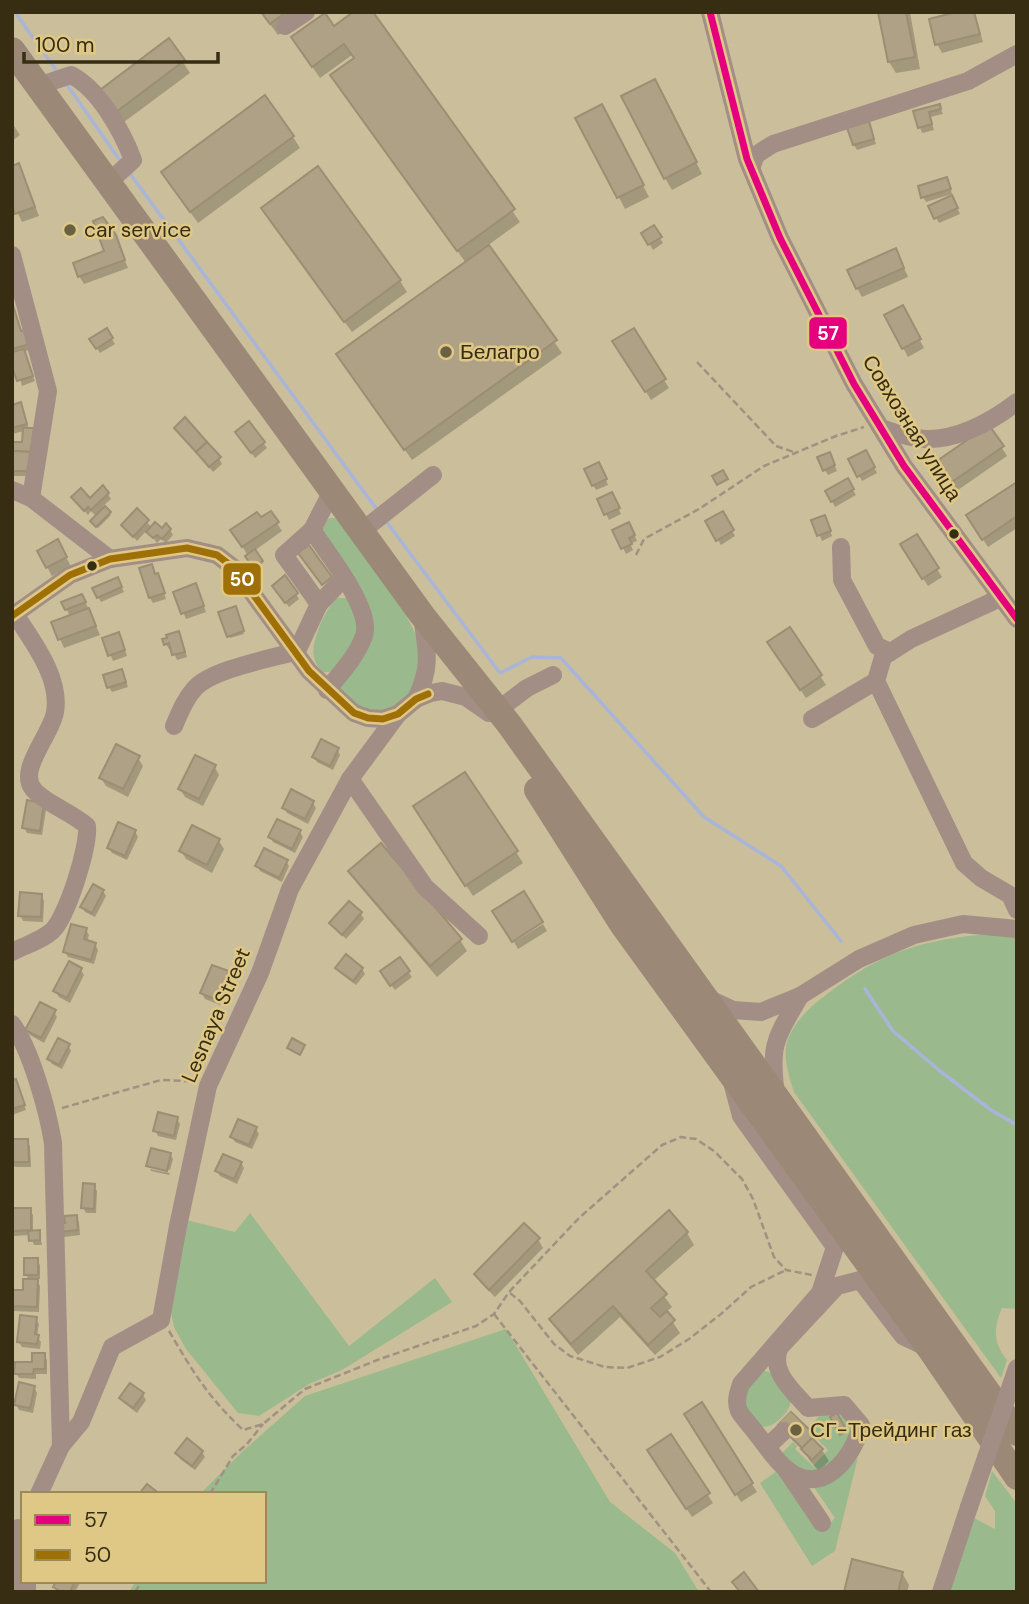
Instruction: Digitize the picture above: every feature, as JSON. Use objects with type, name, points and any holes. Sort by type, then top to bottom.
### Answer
[{"type":"highway","points":[[12,50],[422,615],[707,998],[1017,1433]]},
{"type":"highway","points":[[493,711],[622,924],[930,1349],[1017,1477]]},
{"type":"street","points":[[285,26],[306,12]]},
{"type":"street","name":"Совхозная улица","points":[[710,12],[741,136],[780,238],[854,384],[904,466],[1017,619]]},
{"type":"street","points":[[751,168],[756,155],[773,144],[968,81],[1017,54]]},
{"type":"street","points":[[38,86],[71,75],[83,82],[122,132],[133,160],[109,182]]},
{"type":"street","points":[[741,136],[755,142],[773,144]]},
{"type":"street","points":[[12,255],[48,391],[32,498]]},
{"type":"street","points":[[881,428],[925,439],[949,436],[967,431],[1017,402]]},
{"type":"street","points":[[362,531],[433,475]]},
{"type":"street","points":[[12,490],[32,498],[110,559]]},
{"type":"street","points":[[319,604],[284,555],[312,530],[332,491]]},
{"type":"street","points":[[312,530],[360,603],[365,619],[365,633],[353,655],[327,690]]},
{"type":"street","points":[[12,952],[51,932],[60,921],[88,836],[87,827],[75,815],[33,790],[28,780],[28,769],[51,728],[56,709],[47,667],[14,615],[70,575],[110,559],[187,548],[217,555],[234,568],[309,671],[327,690],[354,713],[368,719],[383,719],[398,714]]},
{"type":"street","points":[[841,548],[842,580],[877,646],[891,652]]},
{"type":"street","points":[[174,726],[184,702],[196,687],[210,676],[297,651],[319,604],[344,579]]},
{"type":"street","points":[[1000,598],[911,639],[883,656],[876,681],[964,863],[981,878],[1010,895],[1017,910]]},
{"type":"street","points":[[416,699],[428,664],[422,615]]},
{"type":"street","points":[[416,699],[431,692],[453,693],[493,711],[527,688],[553,676]]},
{"type":"street","points":[[811,719],[876,681]]},
{"type":"street","name":"Lesnaya Street","points":[[40,1492],[61,1446],[81,1422],[111,1347],[161,1320],[208,1086],[260,974],[290,889],[350,779],[398,714],[416,699]]},
{"type":"street","points":[[350,779],[425,887],[479,936]]},
{"type":"street","points":[[707,998],[733,1010],[761,1012],[800,996],[859,959],[914,935],[964,924],[1017,929]]},
{"type":"street","points":[[777,1097],[772,1066],[775,1040],[800,996]]},
{"type":"street","points":[[12,1024],[24,1046],[48,1113],[53,1143],[61,1446]]},
{"type":"street","points":[[730,1076],[741,1116],[835,1247],[820,1293],[741,1384],[737,1395],[738,1410],[785,1468],[822,1523]]},
{"type":"street","points":[[785,1468],[804,1478],[821,1478],[834,1472],[848,1457],[857,1441],[861,1425],[844,1405],[803,1413],[777,1370],[775,1357],[780,1348],[837,1286],[860,1280],[903,1336],[930,1349]]},
{"type":"street","points":[[941,1592],[1017,1368]]},
{"type":"street","points":[[767,1447],[784,1431]]},
{"type":"street","points":[[18,1529],[21,1547]]},
{"type":"street","points":[[12,1591],[21,1557]]},
{"type":"path","points":[[697,362],[776,446],[797,453]]},
{"type":"path","points":[[636,555],[644,539],[699,509],[764,466],[863,427],[881,428]]},
{"type":"path","points":[[48,1113],[140,1085],[161,1080],[187,1081],[214,1072]]},
{"type":"path","points":[[211,1492],[233,1456],[263,1424],[305,1389],[380,1359],[459,1333],[494,1314],[509,1292],[579,1218],[662,1146],[681,1137],[696,1139],[714,1151],[742,1179],[753,1199],[775,1257],[786,1270]]},
{"type":"path","points":[[509,1292],[520,1301],[554,1344],[570,1356],[605,1367],[627,1368],[660,1357],[721,1314],[751,1287],[786,1270],[826,1275]]},
{"type":"path","points":[[494,1314],[711,1592]]},
{"type":"path","points":[[170,1332],[189,1367],[218,1407],[243,1430],[263,1424]]},
{"type":"green space","points":[[330,518],[337,518],[343,524],[385,583],[407,616],[418,643],[419,661],[414,691],[387,711],[360,710],[339,689],[367,641],[323,538],[321,524]]},
{"type":"green space","points":[[337,598],[353,601],[360,634],[334,672],[323,672],[315,659],[314,643],[324,617]]},
{"type":"green space","points":[[989,934],[1017,936],[1017,1309],[1002,1308],[997,1322],[997,1341],[1007,1360],[1001,1378],[794,1092],[786,1052],[791,1032],[804,1014],[865,968],[884,958],[922,945]]},
{"type":"green space","points":[[250,1213],[349,1346],[435,1278],[452,1302],[342,1370],[309,1384],[259,1416],[238,1413],[186,1349],[174,1327],[170,1308],[186,1220],[235,1232]]},
{"type":"green space","points":[[506,1329],[610,1502],[675,1553],[699,1592],[129,1592],[135,1583],[266,1583],[266,1492],[202,1492],[305,1396]]},
{"type":"green space","points":[[761,1370],[773,1373],[791,1398],[783,1416],[765,1427],[759,1426],[750,1417],[743,1393]]},
{"type":"green space","points":[[842,1410],[856,1432],[826,1471],[800,1471],[779,1456],[793,1442],[797,1446],[795,1449],[813,1466],[828,1450],[816,1438],[818,1434],[810,1426],[823,1412]]},
{"type":"green space","points":[[858,1457],[835,1551],[812,1566],[760,1483],[777,1471],[821,1532],[835,1518],[811,1483],[847,1468]]},
{"type":"green space","points":[[992,1471],[1017,1504],[1017,1592],[947,1592],[974,1518],[995,1529],[995,1511],[985,1496]]},
{"type":"building","points":[[261,12],[286,12],[270,24]]},
{"type":"building","points":[[353,12],[373,12],[515,209],[457,251],[330,75],[354,58],[344,44],[312,67],[291,37],[325,13],[334,26]]},
{"type":"building","points":[[878,12],[906,12],[915,57],[888,62]]},
{"type":"building","points":[[956,12],[974,12],[980,34],[935,45],[929,19]]},
{"type":"building","points":[[169,38],[185,60],[116,112],[100,90]]},
{"type":"building","points":[[655,79],[697,162],[664,179],[621,96]]},
{"type":"building","points":[[265,95],[294,136],[190,212],[161,172]]},
{"type":"building","points":[[602,104],[644,185],[617,198],[575,118]]},
{"type":"building","points":[[940,104],[941,109],[929,112],[932,124],[918,128],[913,111]]},
{"type":"building","points":[[869,121],[874,139],[853,145],[847,128]]},
{"type":"building","points":[[19,163],[35,207],[15,214],[12,206],[12,166]]},
{"type":"building","points":[[318,166],[401,280],[344,322],[261,208]]},
{"type":"building","points":[[947,177],[951,189],[921,198],[918,186]]},
{"type":"building","points":[[952,195],[958,208],[934,219],[928,206]]},
{"type":"building","points":[[103,217],[116,235],[125,260],[78,277],[73,263],[104,251],[93,221]]},
{"type":"building","points":[[654,225],[662,237],[648,245],[641,233]]},
{"type":"building","points":[[489,245],[557,340],[404,450],[336,354]]},
{"type":"building","points":[[896,248],[904,268],[856,289],[847,270]]},
{"type":"building","points":[[12,302],[21,331],[26,330],[30,344],[12,349]]},
{"type":"building","points":[[903,305],[921,339],[902,349],[884,315]]},
{"type":"building","points":[[107,328],[113,338],[96,349],[89,339]]},
{"type":"building","points":[[634,328],[666,379],[645,392],[612,341]]},
{"type":"building","points":[[24,349],[33,376],[17,381],[12,367],[12,352]]},
{"type":"building","points":[[21,402],[27,424],[12,428],[12,405]]},
{"type":"building","points":[[185,417],[207,442],[196,452],[174,428]]},
{"type":"building","points":[[249,421],[265,442],[251,453],[235,432]]},
{"type":"building","points":[[989,425],[1004,446],[949,484],[934,463]]},
{"type":"building","points":[[23,428],[34,428],[33,452],[12,451],[12,442],[22,442]]},
{"type":"building","points":[[207,442],[221,457],[209,467],[196,452]]},
{"type":"building","points":[[866,450],[875,467],[857,477],[848,459]]},
{"type":"building","points":[[12,451],[33,452],[33,471],[12,471]]},
{"type":"building","points":[[830,452],[835,465],[823,471],[817,457]]},
{"type":"building","points":[[599,462],[607,479],[592,486],[584,469]]},
{"type":"building","points":[[723,470],[728,479],[717,485],[712,476]]},
{"type":"building","points":[[848,478],[854,489],[831,502],[825,491]]},
{"type":"building","points":[[1017,482],[1017,516],[982,540],[966,515]]},
{"type":"building","points":[[103,485],[109,493],[91,510],[88,507],[84,511],[71,497],[81,488],[90,498]]},
{"type":"building","points":[[612,492],[620,508],[604,515],[597,499]]},
{"type":"building","points":[[105,506],[111,512],[96,527],[90,521]]},
{"type":"building","points":[[137,508],[149,520],[133,537],[121,525]]},
{"type":"building","points":[[271,511],[279,522],[242,547],[230,530],[257,512],[261,517]]},
{"type":"building","points":[[723,511],[734,530],[716,541],[705,521]]},
{"type":"building","points":[[825,515],[831,531],[817,536],[811,520]]},
{"type":"building","points":[[155,522],[162,528],[166,523],[171,529],[162,539],[157,535],[153,538],[146,532]]},
{"type":"building","points":[[629,522],[635,535],[629,538],[632,544],[621,549],[612,530]]},
{"type":"building","points":[[917,534],[939,568],[922,579],[900,544]]},
{"type":"building","points":[[58,539],[67,557],[46,568],[37,551]]},
{"type":"building","points":[[309,545],[332,577],[322,585],[298,553]]},
{"type":"building","points":[[255,549],[263,561],[253,568],[245,556]]},
{"type":"building","points":[[152,564],[165,593],[149,598],[139,568]]},
{"type":"building","points":[[285,575],[298,593],[285,603],[272,586]]},
{"type":"building","points":[[118,577],[122,587],[97,598],[92,588]]},
{"type":"building","points":[[196,583],[204,606],[181,614],[173,592]]},
{"type":"building","points":[[82,594],[86,602],[65,610],[61,602]]},
{"type":"building","points":[[236,606],[244,631],[227,637],[218,612]]},
{"type":"building","points":[[89,608],[96,626],[58,640],[51,622]]},
{"type":"building","points":[[790,627],[822,675],[800,690],[767,642]]},
{"type":"building","points":[[179,631],[185,652],[172,655],[169,643],[164,645],[162,639]]},
{"type":"building","points":[[119,632],[125,650],[108,656],[102,638]]},
{"type":"building","points":[[122,669],[126,682],[107,688],[103,675]]},
{"type":"building","points":[[321,739],[339,748],[330,766],[312,757]]},
{"type":"building","points":[[116,744],[140,756],[123,789],[99,778]]},
{"type":"building","points":[[195,755],[216,765],[199,799],[178,789]]},
{"type":"building","points":[[465,772],[518,851],[465,886],[413,806]]},
{"type":"building","points":[[291,789],[314,801],[305,819],[282,808]]},
{"type":"building","points":[[27,800],[44,803],[40,831],[22,828]]},
{"type":"building","points":[[277,819],[301,830],[292,849],[268,837]]},
{"type":"building","points":[[118,822],[136,830],[125,856],[107,848]]},
{"type":"building","points":[[192,825],[220,839],[207,865],[179,851]]},
{"type":"building","points":[[381,843],[462,939],[430,966],[348,871]]},
{"type":"building","points":[[264,848],[288,860],[279,878],[255,866]]},
{"type":"building","points":[[93,884],[104,890],[92,913],[80,907]]},
{"type":"building","points":[[524,891],[543,922],[512,942],[492,911]]},
{"type":"building","points":[[20,892],[42,894],[41,917],[18,916]]},
{"type":"building","points":[[349,901],[362,912],[342,935],[329,923]]},
{"type":"building","points":[[71,924],[87,928],[84,939],[96,943],[91,960],[63,952]]},
{"type":"building","points":[[346,954],[363,968],[353,981],[335,968]]},
{"type":"building","points":[[400,957],[410,971],[390,986],[380,971]]},
{"type":"building","points":[[69,961],[82,968],[67,998],[53,991]]},
{"type":"building","points":[[212,965],[229,971],[217,1000],[200,993]]},
{"type":"building","points":[[40,1002],[56,1010],[41,1038],[25,1030]]},
{"type":"building","points":[[58,1038],[70,1044],[59,1065],[47,1059]]},
{"type":"building","points":[[292,1038],[305,1045],[300,1055],[287,1048]]},
{"type":"building","points":[[16,1079],[25,1105],[12,1109],[12,1080]]},
{"type":"building","points":[[158,1112],[178,1117],[174,1136],[153,1131]]},
{"type":"building","points":[[238,1119],[257,1127],[249,1145],[230,1137]]},
{"type":"building","points":[[12,1139],[28,1139],[29,1162],[12,1162]]},
{"type":"building","points":[[151,1148],[171,1153],[167,1171],[146,1166]]},
{"type":"building","points":[[223,1154],[242,1162],[234,1179],[215,1171]]},
{"type":"building","points":[[83,1183],[95,1184],[94,1209],[81,1208]]},
{"type":"building","points":[[12,1208],[31,1208],[31,1230],[12,1231]]},
{"type":"building","points":[[669,1210],[688,1232],[646,1271],[667,1294],[651,1308],[660,1317],[667,1311],[675,1320],[648,1345],[613,1306],[571,1344],[549,1319]]},
{"type":"building","points":[[77,1215],[78,1230],[60,1232],[59,1223],[65,1223],[64,1216]]},
{"type":"building","points":[[524,1223],[540,1238],[489,1290],[474,1274]]},
{"type":"building","points":[[40,1230],[40,1240],[29,1241],[28,1231]]},
{"type":"building","points":[[24,1258],[38,1258],[38,1275],[24,1275]]},
{"type":"building","points":[[23,1279],[38,1279],[37,1307],[12,1306],[12,1290],[23,1290]]},
{"type":"building","points":[[20,1315],[37,1317],[37,1344],[17,1342]]},
{"type":"building","points":[[32,1353],[45,1353],[45,1369],[34,1369],[33,1374],[14,1374],[15,1362],[32,1362]]},
{"type":"building","points":[[19,1382],[35,1386],[30,1408],[14,1405]]},
{"type":"building","points":[[130,1383],[144,1393],[133,1408],[119,1398]]},
{"type":"building","points":[[702,1402],[753,1483],[735,1495],[684,1414]]},
{"type":"building","points":[[791,1412],[815,1435],[802,1448],[778,1425]]},
{"type":"building","points":[[837,1413],[847,1431],[840,1435],[830,1417]]},
{"type":"building","points":[[671,1434],[710,1493],[686,1509],[647,1450]]},
{"type":"building","points":[[187,1438],[203,1451],[192,1466],[175,1453]]},
{"type":"building","points":[[812,1438],[823,1449],[812,1460],[801,1449]]},
{"type":"building","points":[[147,1484],[157,1492],[141,1492]]},
{"type":"building","points":[[852,1559],[903,1572],[898,1592],[844,1592]]},
{"type":"building","points":[[744,1572],[759,1592],[740,1592],[732,1582]]},
{"type":"building","points":[[55,1583],[74,1583],[70,1592],[62,1592],[53,1587]]},
{"type":"waterway","points":[[15,12],[58,73]]},
{"type":"waterway","points":[[65,82],[121,162]]},
{"type":"waterway","points":[[128,171],[378,511]]},
{"type":"waterway","points":[[385,520],[500,673],[532,657],[561,658],[704,817],[781,866],[841,941]]},
{"type":"waterway","points":[[865,989],[893,1031],[991,1110],[1017,1125]]},
{"type":"tunnel","points":[[784,1431],[797,1418]]},
{"type":"transit line","name":"57","points":[[710,12],[747,159],[780,238],[854,384],[904,466],[1017,619]]},
{"type":"transit line","name":"50","points":[[12,616],[70,575],[110,559],[187,548],[217,555],[234,568],[309,671],[354,713],[383,719],[398,714],[416,699],[428,694]]},
{"type":"place","name":"car service","points":[[70,230]]},
{"type":"place","name":"Белагро","points":[[446,352]]},
{"type":"place","name":"СГ-Трейдинг газ","points":[[796,1430]]}]
